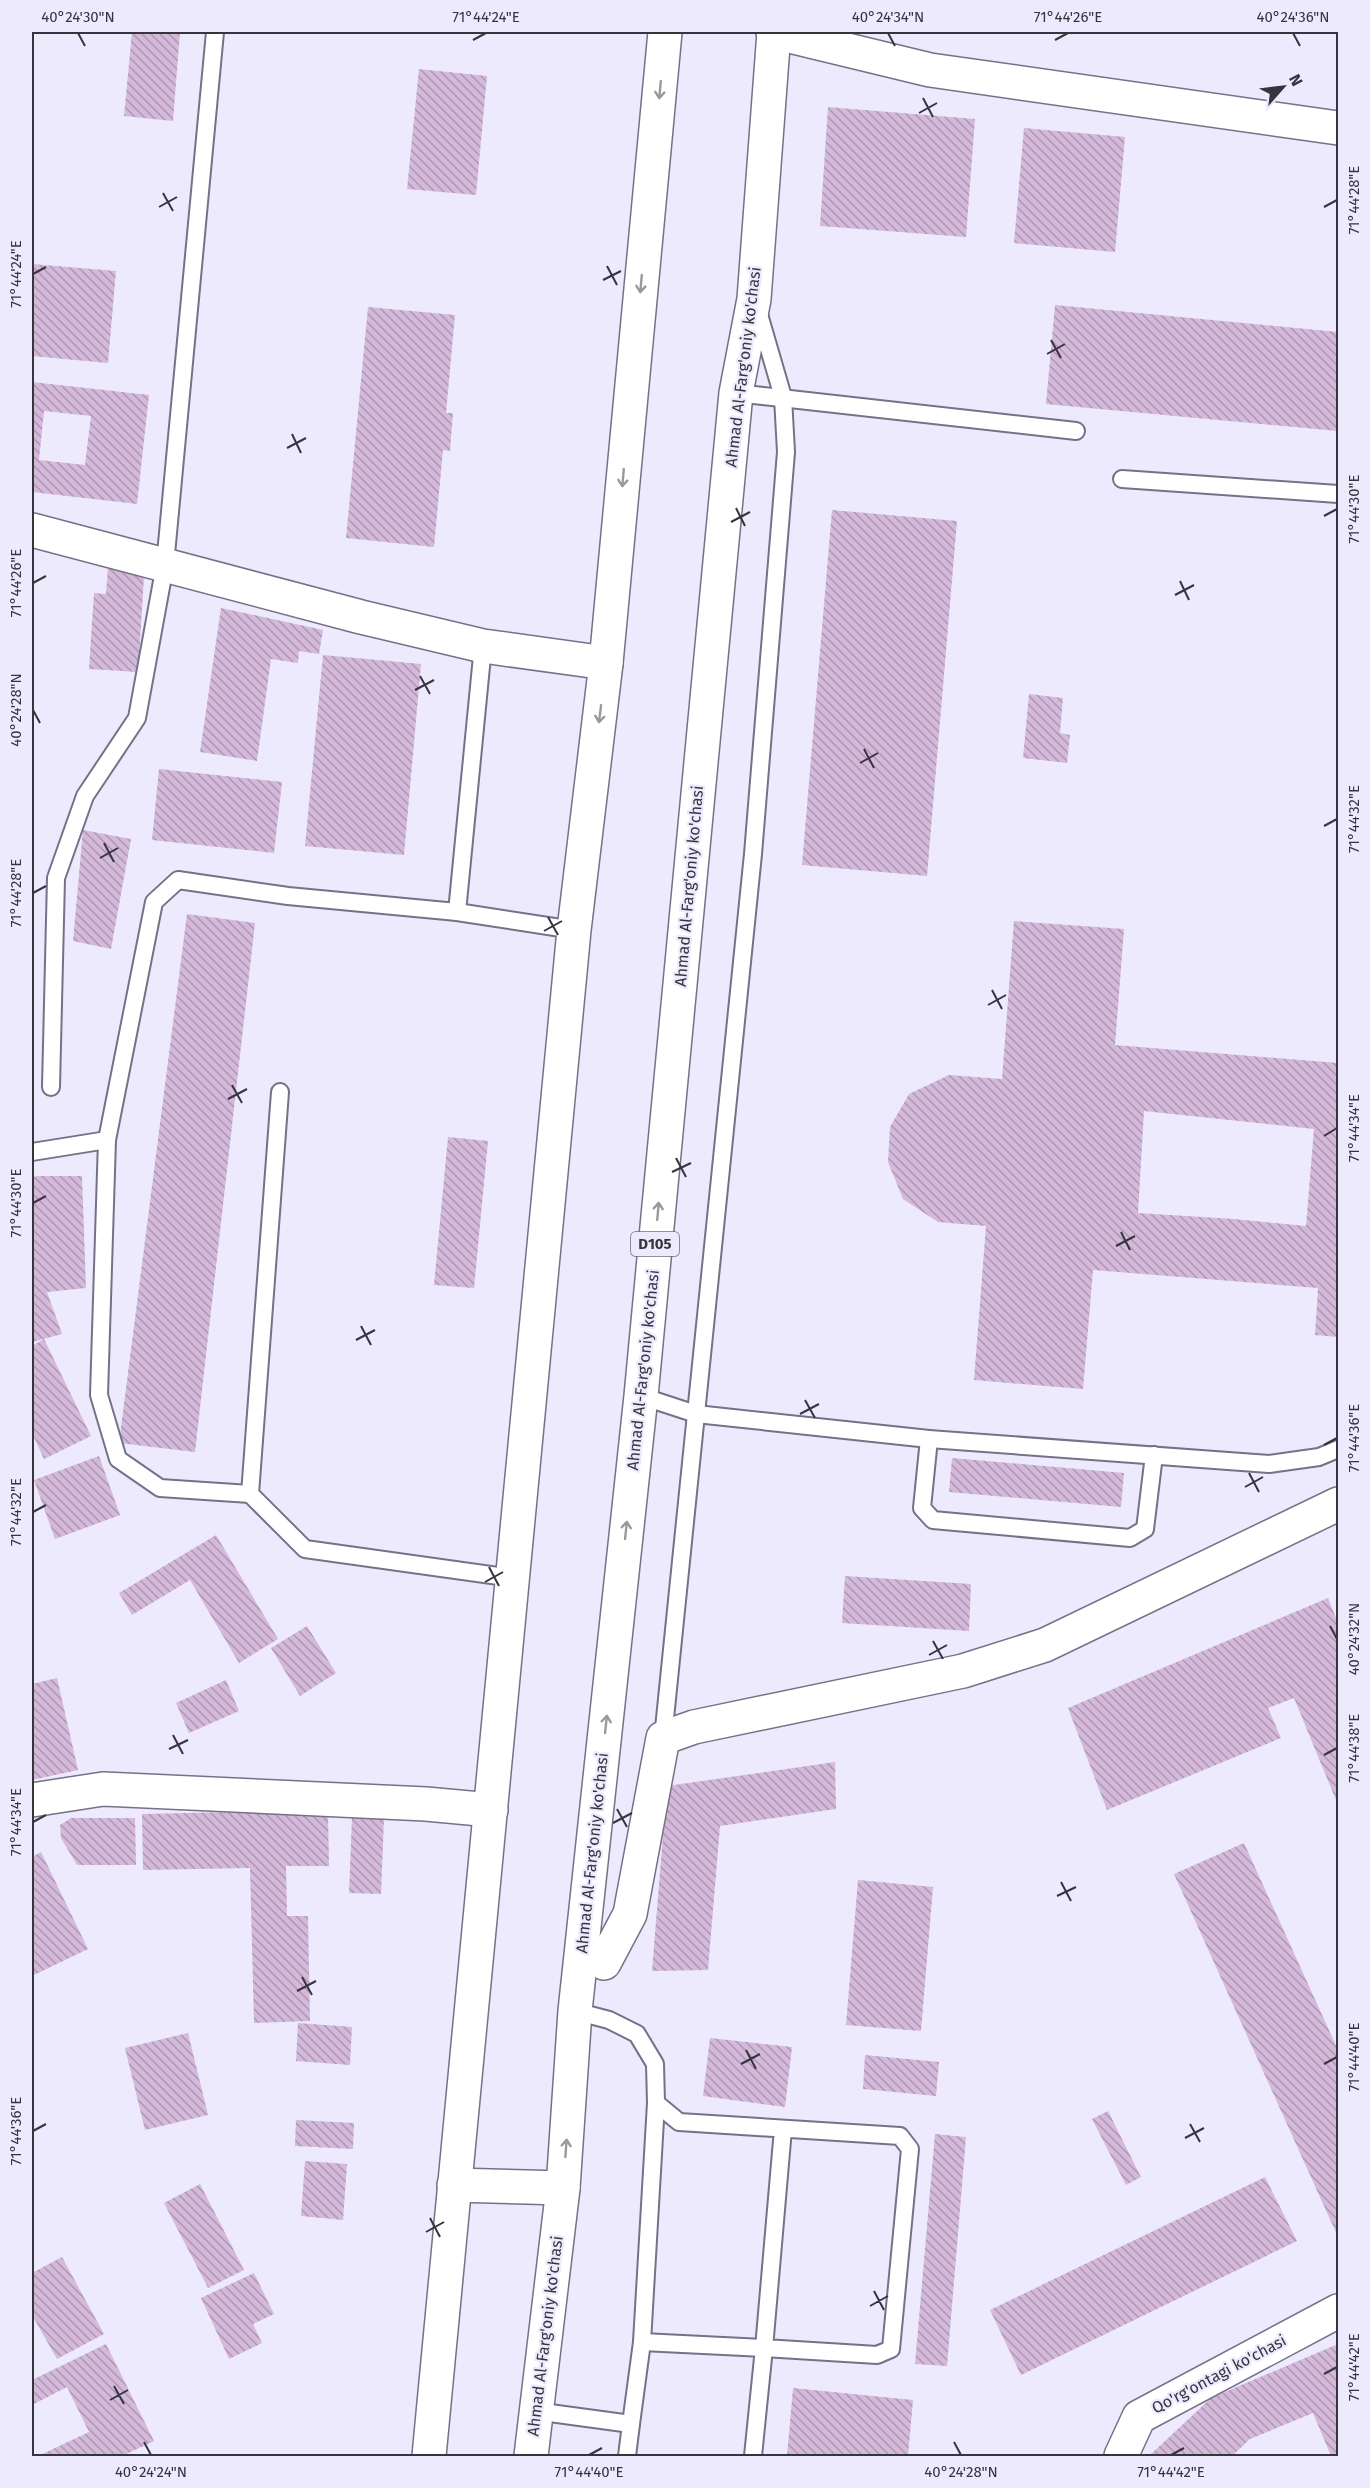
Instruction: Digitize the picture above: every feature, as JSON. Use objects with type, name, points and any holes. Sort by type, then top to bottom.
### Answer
[{"type":"main road","points":[[429,2457],[574,930],[606,663],[665,32]]},
{"type":"main road","points":[[774,32],[930,70],[1338,128]]},
{"type":"main road","name":"Ahmad Al-Farg'oniy ko'chasi","points":[[531,2457],[563,2188],[575,2011],[641,1396],[736,393],[754,299],[774,32]]},
{"type":"main road","points":[[32,530],[362,617],[483,646],[606,663]]},
{"type":"main road","points":[[582,1951],[604,1963],[630,1914],[663,1738],[694,1727],[963,1671],[1045,1645],[1338,1504]]},
{"type":"main road","points":[[32,1800],[103,1789],[426,1804],[491,1810]]},
{"type":"main road","points":[[454,2185],[563,2188]]},
{"type":"main road","name":"Qo'rg'ontagi ko'chasi","points":[[1121,2457],[1139,2417],[1338,2311]]},
{"type":"lane","points":[[51,1087],[56,878],[85,796],[137,718],[165,565],[215,32]]},
{"type":"lane","points":[[663,1738],[755,830],[786,452],[783,397],[754,299]]},
{"type":"lane","points":[[736,393],[1076,431]]},
{"type":"lane","points":[[1122,479],[1338,494]]},
{"type":"lane","points":[[457,912],[483,646]]},
{"type":"lane","points":[[513,1578],[305,1549],[250,1494],[160,1488],[118,1460],[99,1395],[107,1140],[154,902],[177,880],[288,896],[457,912],[574,930]]},
{"type":"lane","points":[[250,1494],[280,1092]]},
{"type":"lane","points":[[32,1152],[107,1140]]},
{"type":"lane","points":[[641,1396],[696,1414],[929,1439],[1269,1464],[1319,1457],[1338,1449]]},
{"type":"lane","points":[[929,1439],[922,1508],[933,1520],[1130,1539],[1145,1529],[1154,1455]]},
{"type":"lane","points":[[575,2011],[609,2020],[637,2034],[656,2064],[656,2103],[642,2342],[627,2457]]},
{"type":"lane","points":[[642,2342],[877,2355],[891,2349],[910,2149],[900,2136],[679,2122],[656,2103]]},
{"type":"lane","points":[[753,2457],[783,2128]]},
{"type":"lane","points":[[535,2411],[631,2424]]},
{"type":"building","points":[[132,32],[180,32],[173,121],[124,116]]},
{"type":"building","points":[[419,69],[487,76],[476,195],[407,189]]},
{"type":"building","points":[[828,107],[975,119],[966,237],[820,226]]},
{"type":"building","points":[[1024,128],[1125,137],[1115,252],[1014,243]]},
{"type":"building","points":[[32,264],[116,271],[108,363],[32,356]]},
{"type":"building","points":[[1055,305],[1338,332],[1338,431],[1046,404]]},
{"type":"building","points":[[368,307],[455,315],[446,413],[453,413],[450,451],[443,450],[434,547],[346,538]]},
{"type":"building","points":[[32,382],[149,395],[137,504],[32,492]],"holes":[[[44,411],[91,416],[85,465],[39,460]]]},
{"type":"building","points":[[832,510],[957,521],[927,876],[802,865]]},
{"type":"building","points":[[108,567],[144,577],[138,672],[89,669],[94,593],[106,594]]},
{"type":"building","points":[[221,608],[323,630],[319,654],[299,651],[298,663],[271,659],[257,761],[200,752]]},
{"type":"building","points":[[323,655],[421,664],[404,855],[305,846]]},
{"type":"building","points":[[1029,694],[1063,698],[1060,733],[1070,735],[1067,763],[1023,758]]},
{"type":"building","points":[[159,769],[282,782],[274,853],[152,840]]},
{"type":"building","points":[[83,830],[131,839],[111,949],[73,941]]},
{"type":"building","points":[[187,914],[255,923],[195,1452],[119,1443]]},
{"type":"building","points":[[1014,921],[1124,929],[1115,1045],[1338,1063],[1338,1337],[1315,1335],[1318,1288],[1093,1270],[1083,1389],[974,1380],[986,1226],[938,1222],[903,1199],[888,1162],[890,1127],[909,1094],[949,1075],[1002,1079]],"holes":[[[1144,1111],[1314,1129],[1306,1226],[1138,1213]]]},
{"type":"building","points":[[448,1137],[488,1141],[474,1288],[434,1285]]},
{"type":"building","points":[[82,1176],[86,1288],[47,1292],[62,1334],[32,1342],[32,1177]]},
{"type":"building","points":[[44,1339],[91,1436],[44,1459],[32,1433],[32,1346]]},
{"type":"building","points":[[99,1456],[120,1515],[55,1539],[34,1480]]},
{"type":"building","points":[[952,1458],[1124,1473],[1121,1507],[949,1492]]},
{"type":"building","points":[[216,1535],[278,1639],[239,1663],[190,1580],[132,1615],[119,1593]]},
{"type":"building","points":[[845,1576],[971,1584],[969,1631],[842,1623]]},
{"type":"building","points":[[1328,1598],[1338,1623],[1338,1805],[1294,1698],[1268,1708],[1281,1738],[1107,1810],[1068,1708]]},
{"type":"building","points":[[307,1626],[336,1673],[300,1696],[271,1648]]},
{"type":"building","points":[[57,1678],[78,1770],[32,1780],[32,1684]]},
{"type":"building","points":[[226,1680],[239,1711],[189,1733],[176,1703]]},
{"type":"building","points":[[835,1762],[836,1809],[720,1826],[708,1970],[652,1971],[667,1786]]},
{"type":"building","points":[[328,1810],[329,1866],[286,1866],[287,1916],[308,1916],[310,2021],[254,2023],[250,1868],[143,1870],[142,1814]]},
{"type":"building","points":[[352,1817],[384,1818],[381,1894],[349,1893]]},
{"type":"building","points":[[71,1818],[135,1818],[136,1865],[77,1865],[61,1838],[60,1825]]},
{"type":"building","points":[[1244,1843],[1338,2050],[1338,2237],[1174,1874]]},
{"type":"building","points":[[41,1852],[88,1949],[32,1976],[32,1857]]},
{"type":"building","points":[[858,1880],[933,1887],[921,2031],[846,2025]]},
{"type":"building","points":[[298,2023],[352,2027],[350,2065],[296,2061]]},
{"type":"building","points":[[188,2033],[208,2115],[145,2130],[125,2048]]},
{"type":"building","points":[[710,2038],[792,2047],[785,2107],[703,2096]]},
{"type":"building","points":[[865,2055],[939,2062],[936,2096],[863,2089]]},
{"type":"building","points":[[1108,2111],[1141,2177],[1126,2185],[1092,2119]]},
{"type":"building","points":[[296,2120],[354,2123],[353,2149],[295,2146]]},
{"type":"building","points":[[935,2134],[966,2137],[947,2366],[915,2364]]},
{"type":"building","points":[[305,2161],[347,2164],[343,2220],[301,2216]]},
{"type":"building","points":[[1265,2177],[1297,2241],[1021,2375],[990,2310]]},
{"type":"building","points":[[200,2184],[244,2270],[208,2288],[164,2203]]},
{"type":"building","points":[[62,2257],[104,2334],[57,2359],[32,2315],[32,2273]]},
{"type":"building","points":[[254,2273],[274,2314],[253,2324],[262,2343],[229,2359],[201,2298]]},
{"type":"building","points":[[106,2344],[154,2441],[122,2456],[38,2456],[89,2432],[67,2387],[32,2405],[32,2380]]},
{"type":"building","points":[[1338,2344],[1338,2456],[1331,2456],[1313,2413],[1250,2439],[1232,2456],[1149,2456],[1211,2398]]},
{"type":"building","points":[[793,2388],[913,2400],[908,2456],[787,2456]]}]
